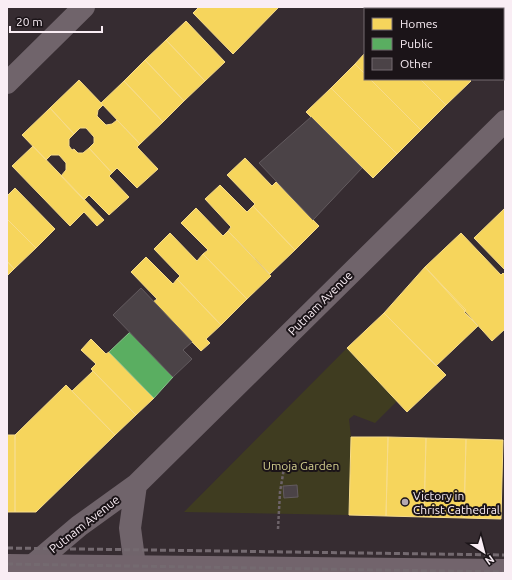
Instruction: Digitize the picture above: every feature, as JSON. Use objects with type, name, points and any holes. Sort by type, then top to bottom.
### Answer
[{"type":"main road","points":[[7,564],[135,566],[190,569],[505,570]]},
{"type":"street","points":[[7,83],[84,7]]},
{"type":"street","name":"Putnam Avenue","points":[[33,565],[79,526],[136,485],[505,121]]},
{"type":"street","name":"Putnam Avenue","points":[[135,566],[130,528],[136,485]]},
{"type":"path","points":[[278,529],[280,492],[284,468]]},
{"type":"green space","name":"Umoja Garden","points":[[347,348],[397,401],[375,423],[354,415],[349,419],[351,437],[349,515],[184,512]]},
{"type":"building: Homes","points":[[199,7],[279,7],[233,54],[193,13]]},
{"type":"building: Homes","points":[[186,21],[225,62],[205,81],[166,40]]},
{"type":"building: Homes","points":[[166,40],[205,81],[184,101],[145,60]]},
{"type":"building: Homes","points":[[364,54],[364,73],[355,64]]},
{"type":"building: Homes","points":[[145,60],[184,101],[163,122],[124,81]]},
{"type":"building: Homes","points":[[355,64],[364,73],[364,80],[371,80],[421,130],[397,154],[331,88]]},
{"type":"building: Homes","points":[[79,80],[103,105],[98,110],[97,116],[106,125],[112,124],[117,120],[140,144],[137,147],[158,169],[137,188],[117,168],[112,173],[89,148],[94,143],[94,137],[86,128],[80,128],[74,134],[50,108]]},
{"type":"building: Homes","points":[[371,80],[421,80],[446,105],[421,130]]},
{"type":"building: Homes","points":[[421,80],[471,81],[446,105]]},
{"type":"building: Homes","points":[[124,81],[163,122],[140,144],[101,103]]},
{"type":"building: Homes","points":[[331,88],[397,154],[373,178],[306,112]]},
{"type":"building: Homes","points":[[50,108],[74,134],[69,139],[69,146],[72,150],[74,149],[78,153],[83,153],[89,148],[112,173],[109,176],[129,197],[109,215],[89,195],[84,200],[61,176],[66,170],[66,163],[59,155],[51,155],[46,160],[22,135]]},
{"type":"building: Homes","points":[[33,146],[104,220],[97,226],[84,212],[70,226],[12,166]]},
{"type":"building: Homes","points":[[245,158],[272,186],[276,182],[319,226],[295,250],[253,206],[255,204],[227,175]]},
{"type":"building: Homes","points":[[220,185],[247,212],[253,206],[295,250],[270,274],[228,231],[231,227],[205,199]]},
{"type":"building: Homes","points":[[15,188],[55,229],[36,248],[7,219],[7,196]]},
{"type":"building: Homes","points":[[196,208],[223,236],[228,231],[271,276],[247,299],[203,254],[208,250],[181,223]]},
{"type":"building: Homes","points":[[505,208],[505,270],[474,238]]},
{"type":"building: Homes","points":[[7,219],[36,248],[14,269],[7,261]]},
{"type":"building: Homes","points":[[170,233],[197,261],[203,254],[247,299],[221,325],[177,279],[180,276],[154,249]]},
{"type":"building: Homes","points":[[461,233],[501,275],[503,273],[505,275],[505,329],[492,341],[425,267]]},
{"type":"building: Homes","points":[[146,257],[173,284],[177,279],[221,325],[206,339],[210,343],[201,351],[153,302],[157,299],[131,272]]},
{"type":"building: Homes","points":[[7,261],[14,269],[7,276]]},
{"type":"building: Homes","points":[[425,267],[466,310],[464,312],[478,326],[436,366],[384,313]]},
{"type":"building: Homes","points":[[384,313],[446,375],[407,412],[347,348]]},
{"type":"building: Homes","points":[[91,339],[106,354],[109,352],[154,398],[136,415],[91,369],[96,364],[81,350]]},
{"type":"building: Homes","points":[[93,371],[136,415],[115,435],[72,391]]},
{"type":"building: Homes","points":[[66,385],[115,435],[36,512],[15,512],[15,435]]},
{"type":"building: Homes","points":[[7,435],[15,435],[15,512],[7,512]]},
{"type":"building: Homes","points":[[351,437],[388,437],[386,516],[349,515]]},
{"type":"building: Homes","points":[[388,437],[426,438],[424,517],[386,516]]},
{"type":"building: Homes","points":[[426,438],[466,439],[464,518],[424,517]]},
{"type":"building: Homes","points":[[466,439],[503,440],[501,519],[464,518]]},
{"type":"building: Public","points":[[487,7],[505,7],[504,32],[504,8]]},
{"type":"building: Public","points":[[130,332],[173,377],[154,398],[109,352]]},
{"type":"building: Other","points":[[311,117],[362,168],[313,220],[259,163]]},
{"type":"building: Other","points":[[141,288],[192,342],[183,350],[192,359],[173,377],[113,315]]},
{"type":"building: Other","points":[[297,485],[298,497],[284,498],[283,486]]},
{"type":"railway","points":[[7,548],[505,555]]},
{"type":"railway","points":[[7,564],[505,572]]},
{"type":"place","name":"Victory in Christ Cathedral","points":[[405,502]]}]
